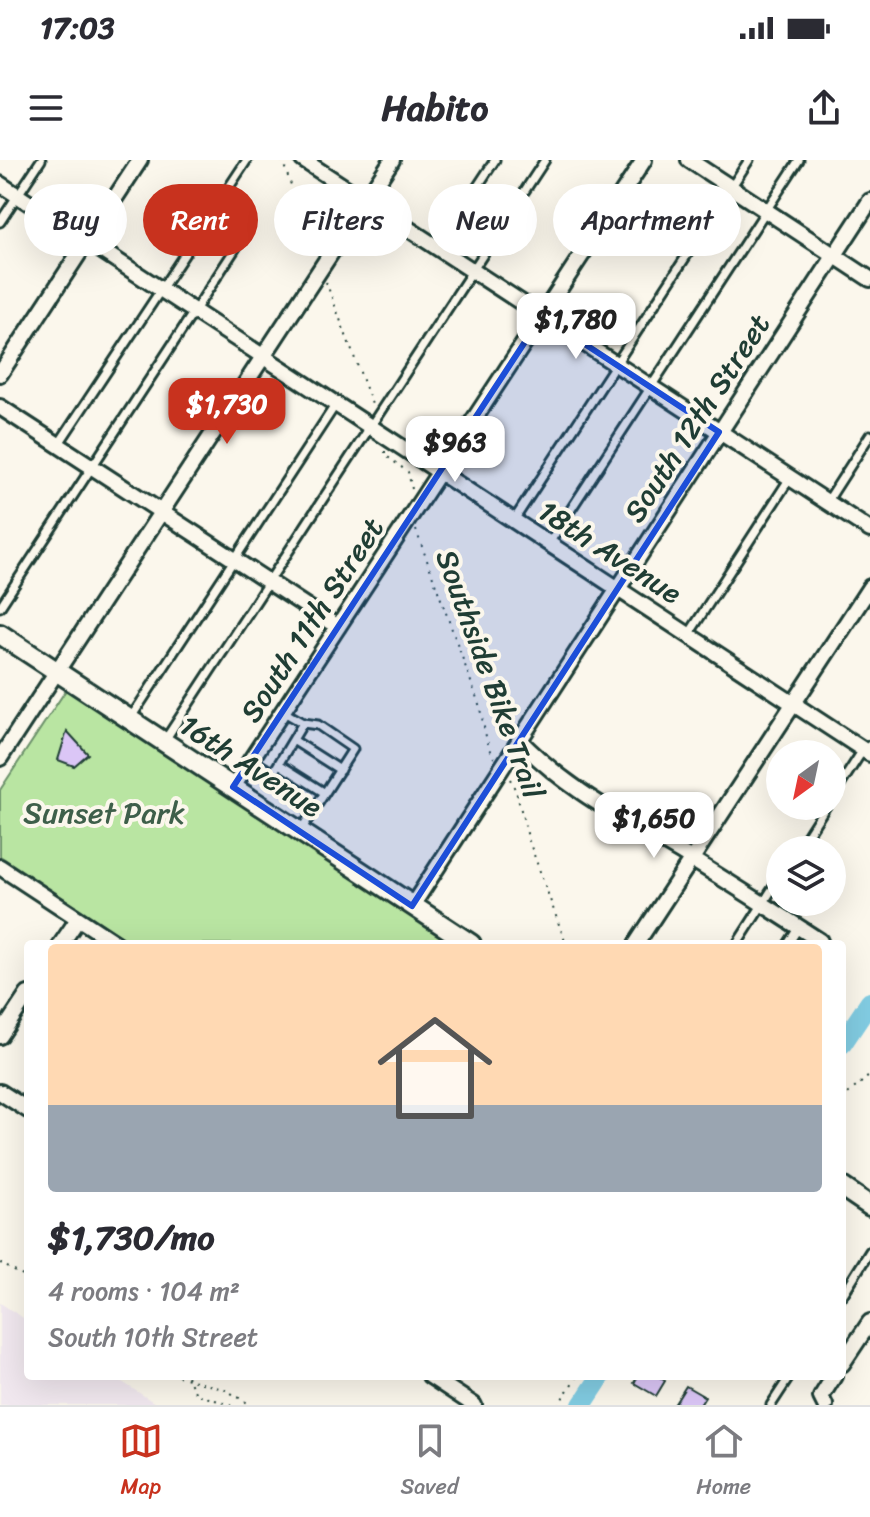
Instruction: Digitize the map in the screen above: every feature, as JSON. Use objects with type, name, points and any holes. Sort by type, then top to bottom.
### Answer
[{"type":"street","points":[[124,184],[140,160]]},
{"type":"street","points":[[303,160],[339,184]]},
{"type":"street","points":[[376,184],[392,160]]},
{"type":"street","name":"South 11th Street","points":[[233,787],[644,160]]},
{"type":"street","points":[[689,160],[726,184]]},
{"type":"street","name":"18th Avenue","points":[[0,184],[24,200]]},
{"type":"street","points":[[741,194],[870,279]]},
{"type":"street","name":"South 12th Street","points":[[412,906],[870,201]]},
{"type":"street","points":[[0,374],[77,256]]},
{"type":"street","name":"18th Avenue","points":[[110,256],[336,404],[374,420],[387,437],[869,750]]},
{"type":"street","points":[[0,758],[329,256]]},
{"type":"street","points":[[449,256],[870,530]]},
{"type":"street","points":[[0,407],[338,627]]},
{"type":"street","points":[[639,940],[870,587]]},
{"type":"street","name":"16th Avenue","points":[[0,634],[465,940]]},
{"type":"street","points":[[519,740],[562,781],[818,940]]},
{"type":"street","points":[[0,867],[111,940]]},
{"type":"street","points":[[64,940],[78,919]]},
{"type":"street","points":[[0,1036],[24,1000]]},
{"type":"street","points":[[0,1092],[24,1107]]},
{"type":"street","points":[[846,1190],[870,1206]]},
{"type":"street","points":[[846,1358],[870,1323]]},
{"type":"street","points":[[436,1380],[474,1405]]},
{"type":"street","points":[[824,1404],[823,1393],[831,1380]]},
{"type":"lane","points":[[0,222],[41,160]]},
{"type":"lane","points":[[58,445],[247,160]]},
{"type":"lane","points":[[479,184],[495,160]]},
{"type":"lane","points":[[164,742],[545,160]]},
{"type":"lane","points":[[733,184],[749,160]]},
{"type":"lane","points":[[549,543],[799,160]]},
{"type":"lane","points":[[0,607],[231,256]]},
{"type":"lane","points":[[514,520],[686,256]]},
{"type":"lane","points":[[130,719],[336,404]]},
{"type":"lane","points":[[827,502],[870,435]]},
{"type":"lane","points":[[689,634],[790,478]]},
{"type":"lane","points":[[282,711],[303,723],[318,725],[353,749],[300,832]]},
{"type":"lane","points":[[272,775],[303,723]]},
{"type":"lane","points":[[293,740],[340,770]]},
{"type":"lane","points":[[846,776],[859,756],[869,750]]},
{"type":"lane","points":[[251,759],[315,808]]},
{"type":"lane","points":[[279,764],[325,793]]},
{"type":"lane","points":[[740,940],[766,898]]},
{"type":"lane","points":[[791,940],[799,927]]},
{"type":"lane","points":[[846,1290],[870,1251]]},
{"type":"lane","points":[[771,1405],[787,1380]]},
{"type":"path","points":[[282,160],[374,420]]},
{"type":"path","name":"Southside Bike Trail","points":[[387,437],[385,455],[406,469],[411,480],[411,516],[479,704],[490,749],[516,791],[526,832],[565,940]]},
{"type":"path","points":[[846,1096],[870,1075]]},
{"type":"path","points":[[0,1263],[24,1277]]},
{"type":"path","points":[[558,1405],[574,1380]]},
{"type":"path","points":[[190,1381],[196,1394],[231,1405]]},
{"type":"path","points":[[190,1381],[226,1390],[251,1405]]},
{"type":"highlighted area","points":[[542,316],[719,432],[412,906],[233,787]]},
{"type":"shaded area","points":[[0,1303],[24,1318],[24,1380],[119,1380],[158,1405],[0,1405]]},
{"type":"green space","name":"Sunset Park","points":[[72,681],[222,780],[228,795],[449,940],[127,940],[0,856],[0,790]]},
{"type":"building","points":[[67,731],[88,754],[74,766],[58,760]]},
{"type":"building","points":[[636,1380],[665,1381],[656,1396],[634,1383]]},
{"type":"building","points":[[686,1386],[705,1397],[700,1405],[674,1405]]},
{"type":"waterway","points":[[846,1038],[870,1002]]},
{"type":"waterway","points":[[582,1405],[598,1380]]}]
